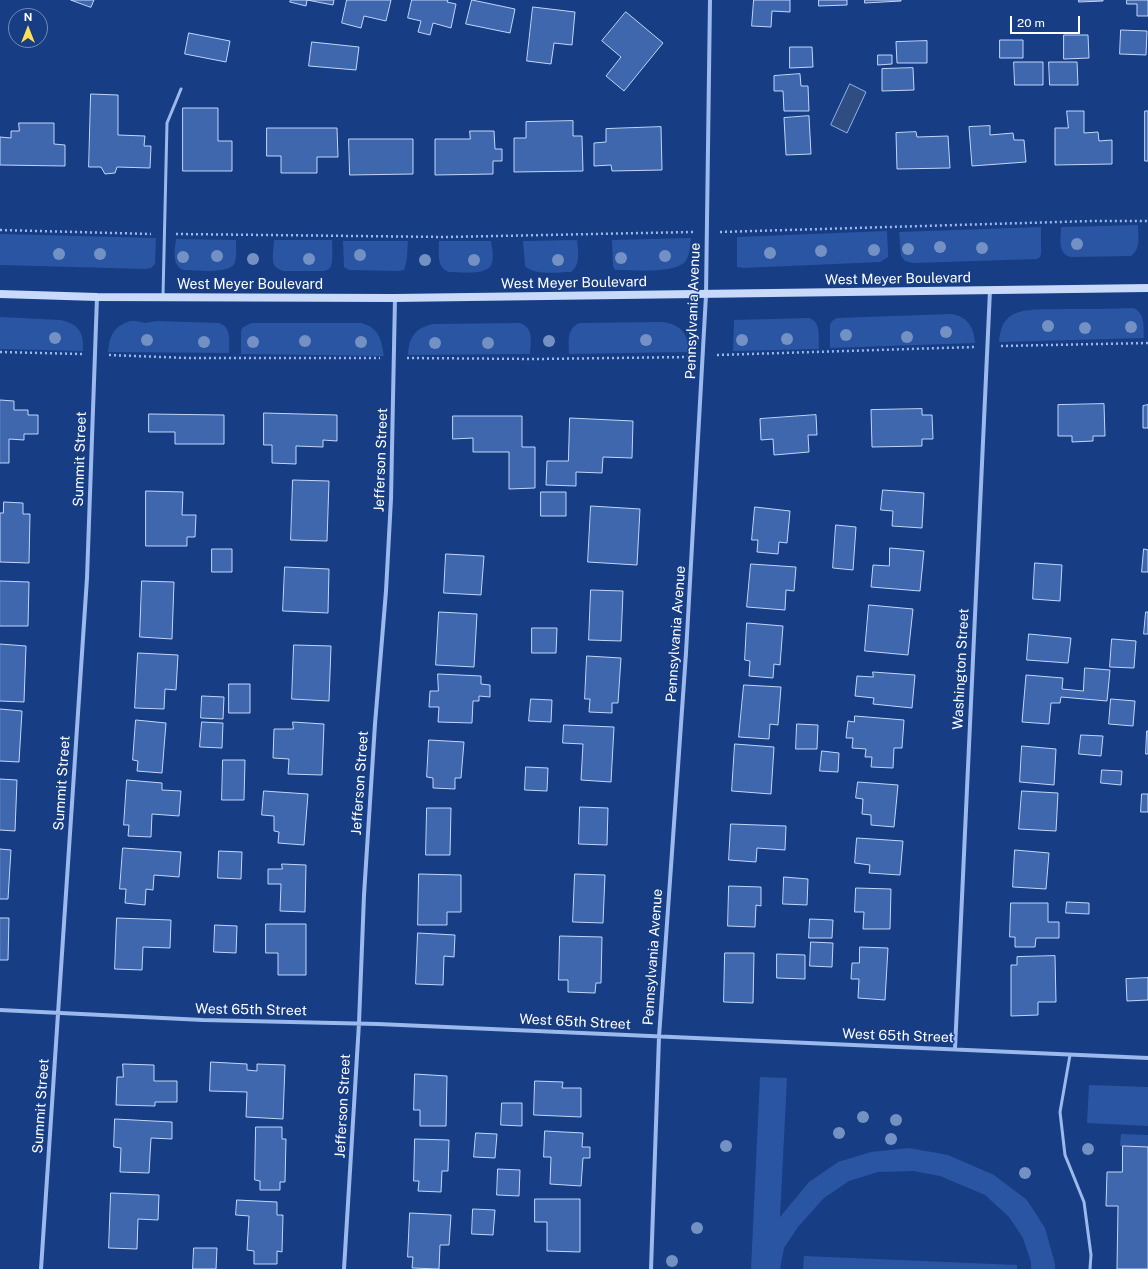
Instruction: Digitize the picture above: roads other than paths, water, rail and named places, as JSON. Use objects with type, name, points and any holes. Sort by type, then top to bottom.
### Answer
[{"type":"main road","name":"West Meyer Boulevard","points":[[0,294],[97,297],[395,298],[1148,288]]},
{"type":"street","name":"Pennsylvania Avenue","points":[[651,1269],[659,1037],[686,653],[706,295],[710,0]]},
{"type":"street","name":"Washington Street","points":[[955,1049],[990,290]]},
{"type":"street","name":"Summit Street","points":[[41,1269],[87,578],[97,297]]},
{"type":"street","name":"Jefferson Street","points":[[344,1269],[359,1023],[364,895],[374,724],[386,590],[392,499],[395,298]]},
{"type":"street","name":"West 65th Street","points":[[0,1010],[203,1020],[359,1023],[1148,1058]]},
{"type":"lane","points":[[163,297],[167,123],[181,89]]},
{"type":"lane","points":[[1070,1055],[1060,1112],[1065,1155],[1084,1202],[1091,1255],[1090,1269]]}]
